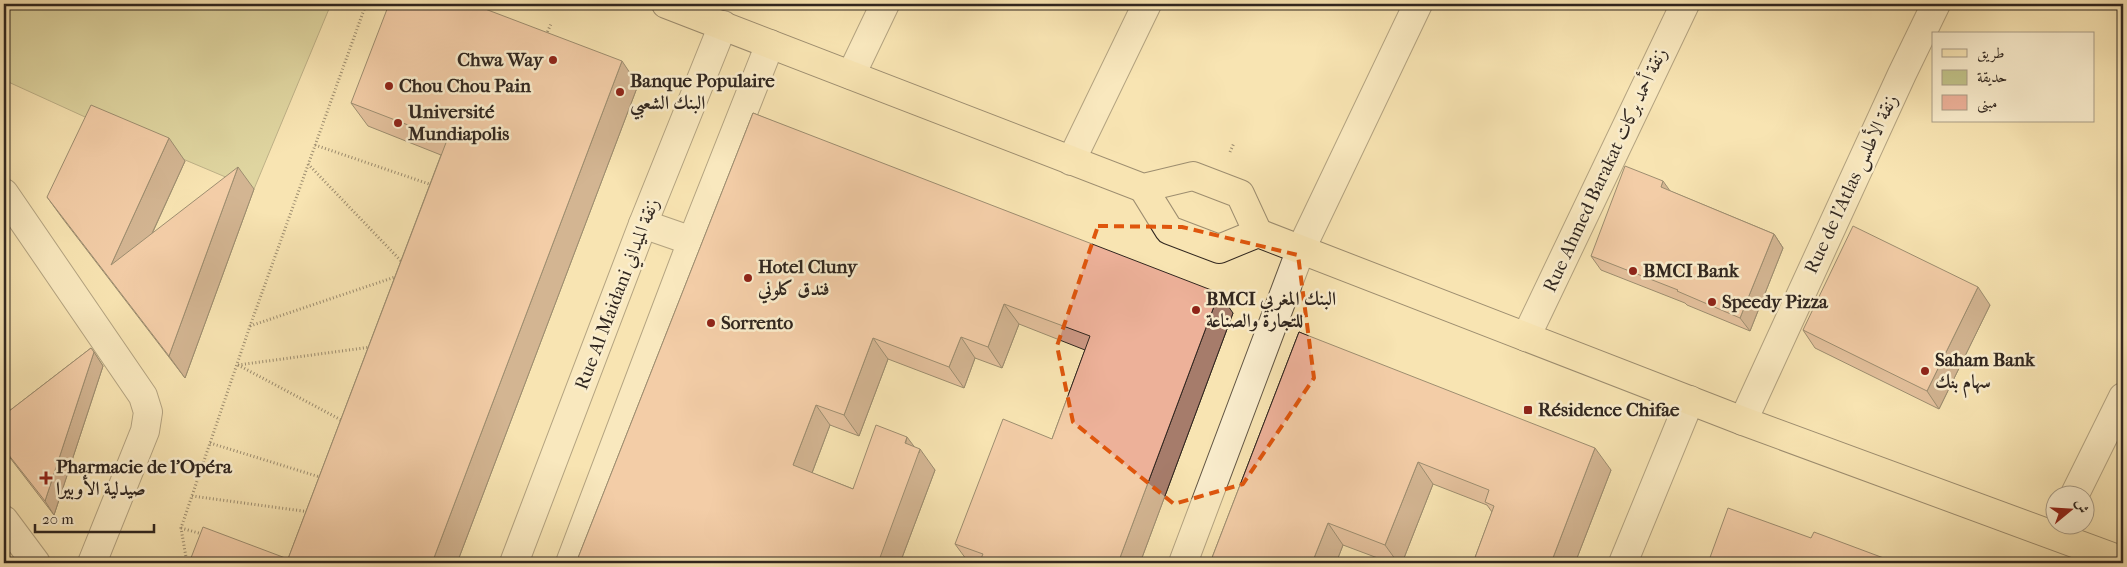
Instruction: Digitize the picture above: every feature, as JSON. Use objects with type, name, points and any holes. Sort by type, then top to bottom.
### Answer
[{"type":"main road","points":[[666,4],[1143,188],[1193,176],[1240,194],[1258,233]]},
{"type":"main road","points":[[1143,188],[1169,230],[1219,249],[1258,233],[1743,421],[2044,525]]},
{"type":"main road","points":[[2066,534],[2123,561]]},
{"type":"street","points":[[851,75],[886,4]]},
{"type":"street","points":[[1071,161],[1147,4]]},
{"type":"street","points":[[1183,563],[1301,249],[1418,4]]},
{"type":"street","name":"Rue Ahmed Barakat زنقة أحمد بركات","points":[[1526,337],[1685,4]]},
{"type":"street","name":"Rue de l'Atlas زنقة الأطلس","points":[[1743,421],[1936,4]]},
{"type":"street","name":"Rue Al Maidani زنقة الميداني","points":[[514,563],[644,224],[723,25]]},
{"type":"street","points":[[570,563],[692,241],[770,44]]},
{"type":"street","points":[[4,193],[143,396],[148,412],[145,431],[92,563]]},
{"type":"street","points":[[644,224],[692,241]]},
{"type":"street","points":[[2080,484],[2123,397]]},
{"type":"street","points":[[1623,563],[1690,400]]},
{"type":"street","points":[[4,520],[36,563]]},
{"type":"path","points":[[187,563],[181,528],[250,326],[366,4]]},
{"type":"path","points":[[544,41],[551,24]]},
{"type":"path","points":[[646,81],[668,90]]},
{"type":"path","points":[[1230,153],[1234,143]]},
{"type":"path","points":[[315,145],[438,188]]},
{"type":"path","points":[[308,164],[404,264]]},
{"type":"path","points":[[250,326],[402,275]]},
{"type":"path","points":[[238,365],[374,346]]},
{"type":"path","points":[[238,365],[345,422]]},
{"type":"path","points":[[210,443],[324,479]]},
{"type":"path","points":[[192,496],[311,512]]},
{"type":"path","points":[[181,528],[208,536]]},
{"type":"highlighted area","points":[[1098,226],[1182,227],[1298,255],[1314,378],[1243,484],[1174,504],[1073,422],[1057,346]]},
{"type":"green space","points":[[4,4],[331,4],[254,189],[107,127],[4,80]]},
{"type":"building","points":[[389,4],[472,4],[622,61],[432,563],[189,563],[203,527],[288,559],[447,140],[351,103]]},
{"type":"building","points":[[91,105],[169,138],[111,265],[238,167],[169,356],[47,197]]},
{"type":"building","points":[[753,113],[1219,293],[1118,563],[979,563],[983,554],[955,544],[1003,419],[1052,439],[1090,336],[1004,304],[988,347],[961,337],[949,367],[873,338],[844,415],[816,405],[793,465],[853,489],[876,425],[907,437],[905,443],[920,449],[878,563],[576,563]]},
{"type":"building","points":[[1625,166],[1663,181],[1661,187],[1774,234],[1740,318],[1678,290],[1591,256]]},
{"type":"building","points":[[1853,226],[1978,287],[1927,391],[1803,330]]},
{"type":"building","points":[[1299,332],[1595,448],[1551,563],[1473,563],[1494,506],[1485,502],[1489,490],[1418,462],[1385,545],[1328,523],[1312,563],[1210,563]]},
{"type":"building","points":[[91,348],[94,352],[45,501],[4,449],[4,415]]},
{"type":"building","points":[[1728,508],[1811,538],[1814,532],[1897,563],[1708,563]]},
{"type":"place","name":"Chwa Way","points":[[553,60]]},
{"type":"place","name":"Chou Chou Pain","points":[[389,86]]},
{"type":"place","name":"Banque Populaire البنك الشعبي","points":[[620,92]]},
{"type":"place","name":"Université Mundiapolis","points":[[398,123]]},
{"type":"place","name":"BMCI Bank","points":[[1633,271]]},
{"type":"place","name":"Hotel Cluny فندق كلوني","points":[[748,278]]},
{"type":"place","name":"Speedy Pizza","points":[[1712,302]]},
{"type":"place","name":"BMCI البنك المغربي للتجارة والصناعة","points":[[1196,310]]},
{"type":"place","name":"Sorrento","points":[[711,323]]},
{"type":"place","name":"Saham Bank سهام بنك","points":[[1925,371]]},
{"type":"place","name":"Résidence Chifae","points":[[1528,410]]},
{"type":"place","name":"Pharmacie de l'Opéra صيدلية الأوبيرا","points":[[46,478]]}]
